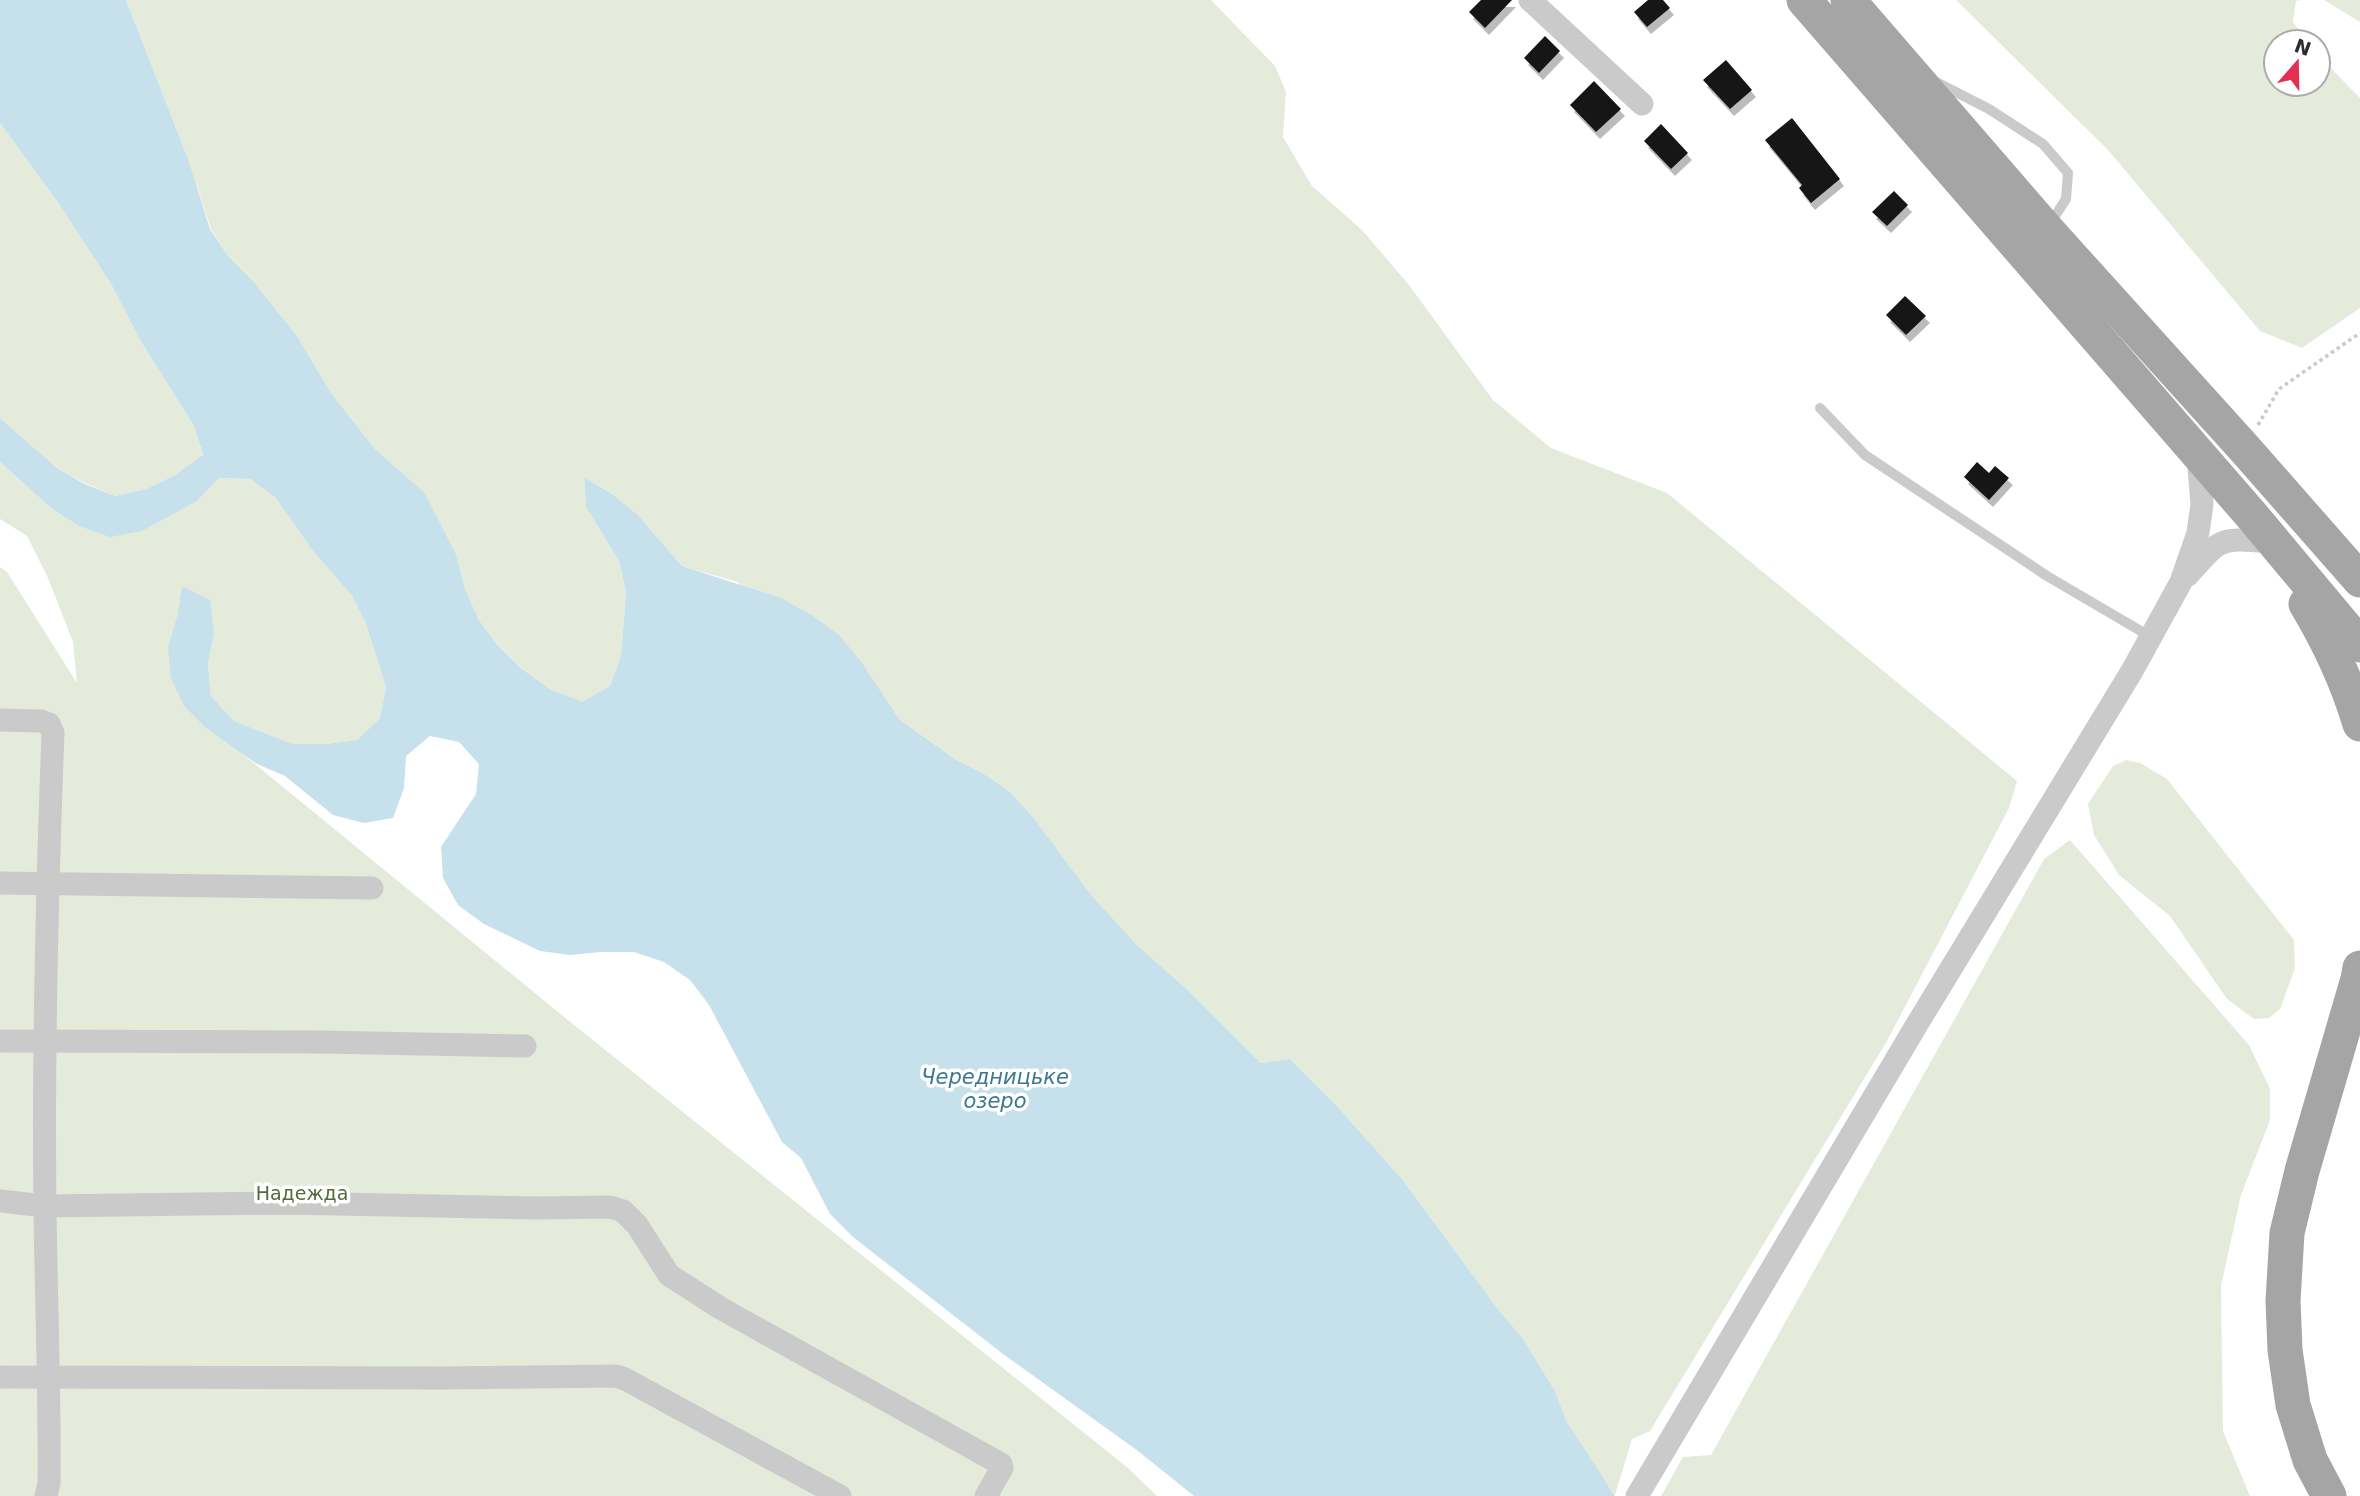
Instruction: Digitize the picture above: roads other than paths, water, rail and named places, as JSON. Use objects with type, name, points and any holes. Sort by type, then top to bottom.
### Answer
[{"type":"main road","points":[[1804,0],[2360,645]]},
{"type":"main road","points":[[1848,0],[2047,230],[2245,448],[2360,580]]},
{"type":"main road","points":[[2260,530],[2326,637],[2351,693],[2360,723]]},
{"type":"main road","points":[[2329,1496],[2310,1460],[2293,1405],[2285,1350],[2283,1301],[2287,1233],[2360,974]]},
{"type":"street","points":[[1530,0],[1642,104]]},
{"type":"street","points":[[1637,1496],[2151,637],[2181,582],[2198,533],[2202,504],[2198,455]]},
{"type":"street","points":[[2181,582],[2214,546],[2260,530]]},
{"type":"street","points":[[0,720],[41,721],[50,724],[53,733],[47,884],[45,1206],[50,1377],[49,1483],[46,1496]]},
{"type":"street","points":[[0,883],[372,888]]},
{"type":"street","points":[[0,1041],[525,1046]]},
{"type":"street","points":[[0,1201],[45,1206],[286,1203],[610,1207],[624,1211],[670,1275],[680,1282],[722,1309],[1001,1464],[1002,1468],[986,1496]]},
{"type":"street","points":[[0,1377],[616,1376],[841,1496]]},
{"type":"lane","points":[[1905,65],[1989,109],[2043,144],[2068,173],[2066,200],[2047,230]]},
{"type":"lane","points":[[1820,408],[1866,455],[2047,576],[2151,637]]},
{"type":"water","name":"Чередницьке озеро","points":[[0,0],[126,0],[190,164],[210,229],[229,257],[253,281],[297,336],[331,393],[375,449],[425,493],[456,554],[465,589],[479,620],[499,647],[522,669],[550,689],[582,702],[610,686],[621,655],[626,592],[619,561],[586,507],[584,477],[612,494],[638,515],[682,566],[781,598],[813,616],[840,636],[862,663],[899,719],[955,759],[1010,792],[1033,817],[1092,896],[1138,946],[1189,991],[1261,1063],[1290,1059],[1335,1104],[1402,1179],[1500,1312],[1522,1337],[1555,1391],[1567,1422],[1615,1496],[1194,1496],[1138,1451],[1003,1354],[853,1237],[830,1214],[801,1158],[782,1142],[709,1005],[690,980],[664,962],[634,952],[570,955],[540,951],[484,924],[458,905],[443,878],[441,847],[476,794],[479,764],[459,742],[430,736],[406,756],[404,788],[393,818],[364,823],[333,815],[285,776],[257,764],[205,727],[184,706],[171,678],[168,647],[182,586],[210,600],[214,633],[208,664],[211,696],[234,721],[293,744],[357,740],[380,718],[386,687],[366,624],[352,596],[312,550],[275,497],[250,479],[219,478],[197,501],[170,516],[142,531],[110,537],[79,526],[52,509],[0,462],[0,418],[57,468],[85,484],[115,496],[146,489],[175,475],[203,455],[194,426],[140,340],[111,284],[57,201],[0,123]]},
{"type":"park label","name":"Надежда","points":[[302,1193]]}]
